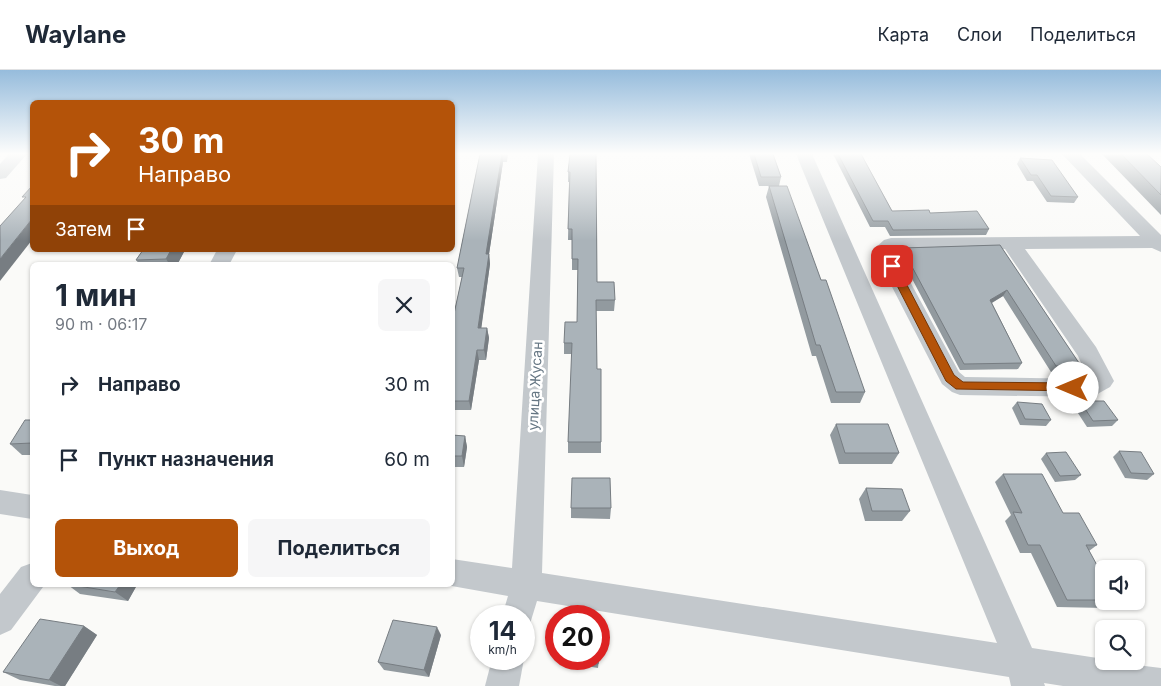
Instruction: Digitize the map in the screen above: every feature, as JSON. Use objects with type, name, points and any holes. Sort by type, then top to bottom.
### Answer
[{"type":"street","name":"улица Жусан","points":[[521,605],[526,585],[545,183]]},
{"type":"street","points":[[816,183],[1025,674]]},
{"type":"street","points":[[1098,183],[1159,244]]},
{"type":"street","points":[[1011,243],[1088,354],[1102,381],[1092,388],[960,386],[950,378],[883,250],[891,244],[1011,243],[1159,244]]},
{"type":"street","points":[[0,502],[30,507]]},
{"type":"street","points":[[455,574],[526,585],[1025,674],[1161,685]]},
{"type":"street","points":[[0,620],[30,579]]},
{"type":"street","points":[[502,686],[506,670]]},
{"type":"building","points":[[474,183],[497,183],[486,254],[489,254],[478,328],[487,328],[484,350],[477,350],[469,401],[455,401],[455,309],[464,268],[457,268]]},
{"type":"building","points":[[570,183],[596,183],[597,282],[614,282],[615,300],[596,300],[597,369],[601,369],[601,442],[568,442],[572,343],[564,343],[565,322],[577,322],[578,259],[572,259],[572,229],[568,229]]},
{"type":"building","points":[[853,183],[877,183],[892,211],[929,210],[930,213],[977,211],[989,229],[893,230],[888,221],[873,221]]},
{"type":"building","points":[[1042,183],[1068,183],[1078,197],[1051,196]]},
{"type":"building","points":[[1149,183],[1161,183],[1161,195]]},
{"type":"building","points":[[769,186],[787,186],[821,280],[826,280],[865,392],[836,392],[820,345],[816,345]]},
{"type":"building","points":[[30,188],[30,222],[0,259],[0,226],[26,197],[22,197]]},
{"type":"building","points":[[1000,245],[1081,366],[1056,366],[1007,290],[990,300],[1022,363],[964,364],[902,248]]},
{"type":"building","points":[[142,252],[170,252],[166,259],[136,260]]},
{"type":"building","points":[[1080,401],[1104,401],[1118,420],[1093,421]]},
{"type":"building","points":[[1017,402],[1042,404],[1051,420],[1025,419]]},
{"type":"building","points":[[25,420],[30,420],[30,443],[10,444]]},
{"type":"building","points":[[836,424],[888,424],[899,453],[845,453]]},
{"type":"building","points":[[455,435],[465,436],[462,456],[455,456]]},
{"type":"building","points":[[1119,451],[1141,452],[1154,474],[1131,473]]},
{"type":"building","points":[[1066,452],[1081,475],[1060,476],[1046,453]]},
{"type":"building","points":[[1003,474],[1042,474],[1063,513],[1079,513],[1097,545],[1086,545],[1095,562],[1095,600],[1067,600],[1040,545],[1028,545],[1013,512],[1022,513]]},
{"type":"building","points":[[572,478],[610,478],[611,508],[571,508]]},
{"type":"building","points":[[866,488],[902,489],[910,511],[872,511]]},
{"type":"building","points":[[84,587],[119,587],[115,592]]},
{"type":"building","points":[[40,619],[84,626],[49,680],[3,672]]},
{"type":"building","points":[[393,620],[437,627],[424,670],[378,662]]},
{"type":"route","points":[[892,266],[950,378],[960,386],[1073,388]]}]
